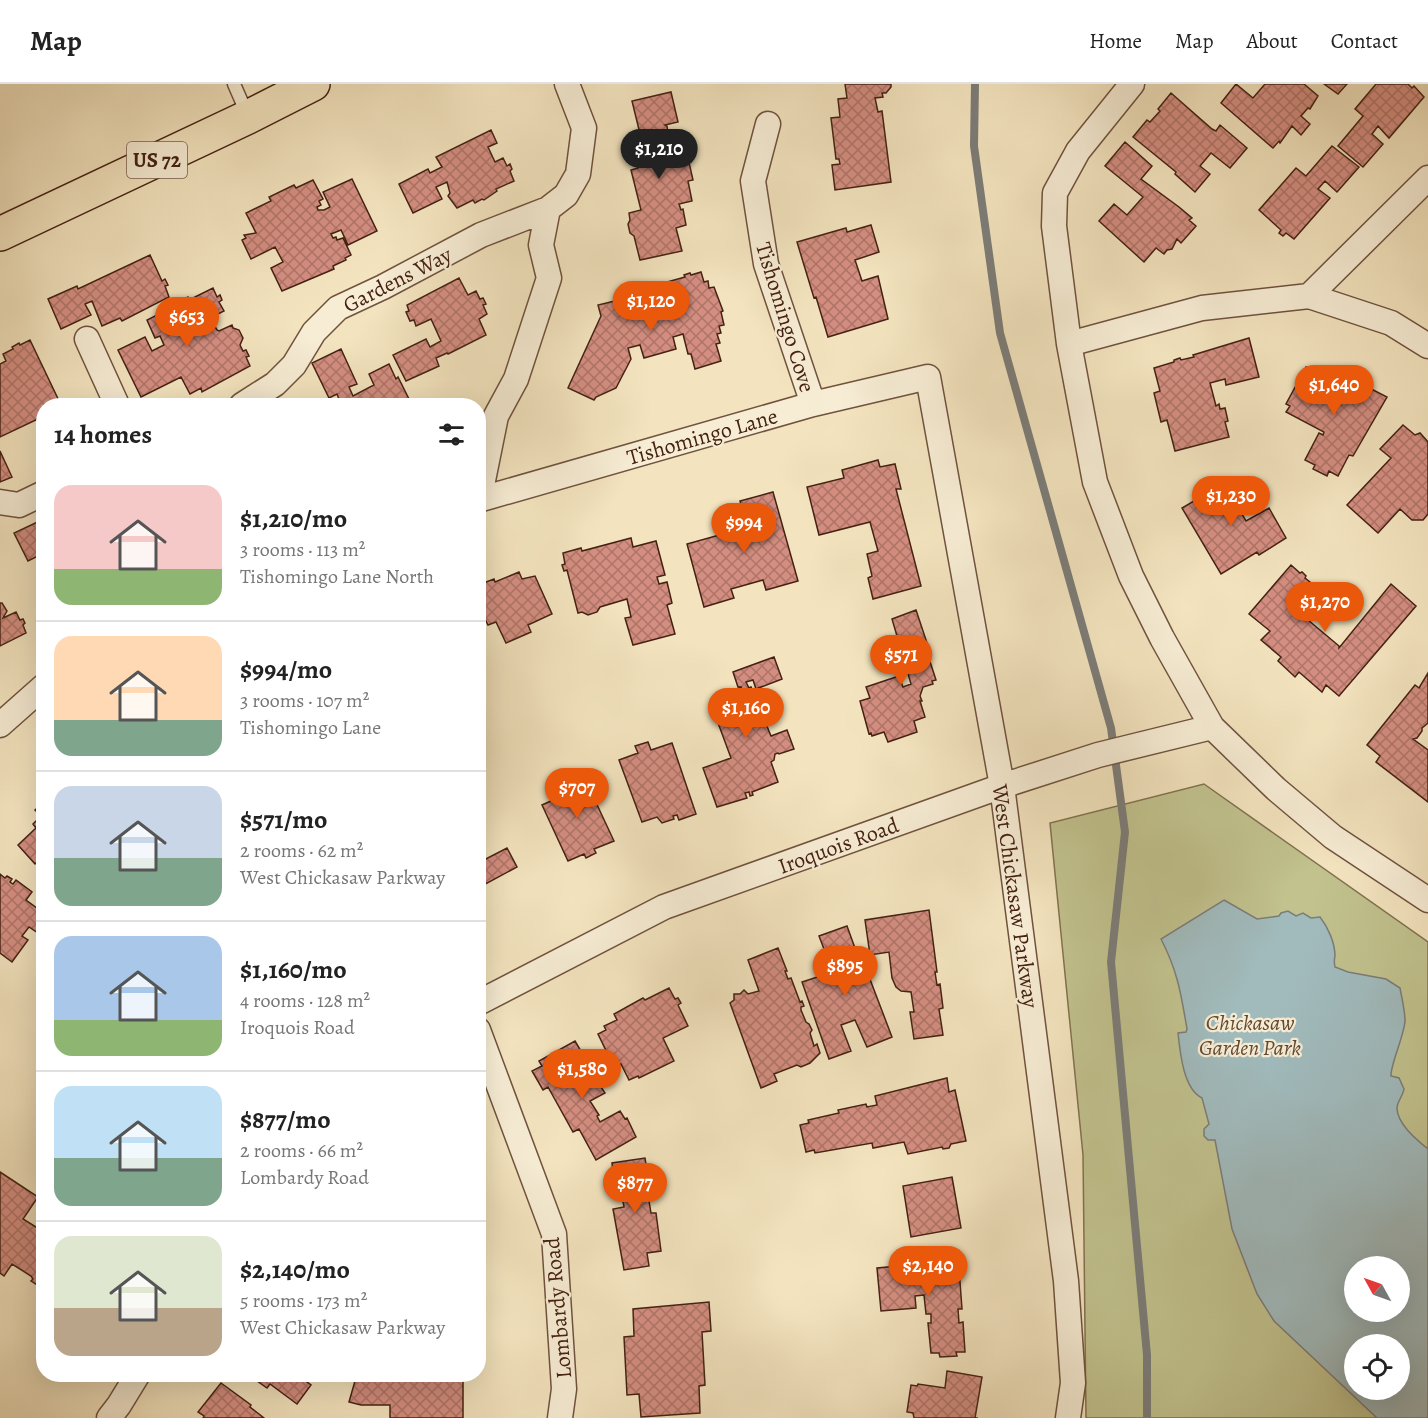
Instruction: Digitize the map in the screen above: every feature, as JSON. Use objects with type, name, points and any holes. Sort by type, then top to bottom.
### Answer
[{"type":"main road","name":"US 72","points":[[0,234],[313,84]]},
{"type":"street","points":[[486,465],[496,416],[516,380],[549,278],[541,245],[548,209],[566,195],[578,174],[584,128],[567,84]]},
{"type":"street","points":[[1132,84],[1078,151],[1055,193],[1054,226],[1069,344],[1095,482],[1131,576],[1162,638],[1212,727],[1276,789],[1333,837],[1428,900]]},
{"type":"street","name":"Tishomingo Cove","points":[[768,124],[753,181],[758,217],[766,264],[813,404]]},
{"type":"street","points":[[1309,296],[1428,178]]},
{"type":"street","name":"Gardens Way","points":[[253,398],[275,384],[294,365],[314,332],[339,308],[481,235],[548,209]]},
{"type":"street","points":[[1069,344],[1202,308],[1309,296],[1391,323],[1428,346]]},
{"type":"street","points":[[87,339],[114,398]]},
{"type":"street","name":"Tishomingo Lane","points":[[486,498],[813,404],[928,377]]},
{"type":"street","name":"West Chickasaw Parkway","points":[[928,377],[1002,786],[1066,1281],[1073,1383],[1068,1418]]},
{"type":"street","points":[[0,502],[19,505],[36,497]]},
{"type":"street","points":[[0,725],[36,693]]},
{"type":"street","name":"Iroquois Road","points":[[486,999],[664,907],[1002,786],[1098,755],[1212,727]]},
{"type":"street","name":"Lombardy Road","points":[[486,1051],[554,1234],[564,1389],[560,1418]]},
{"type":"street","points":[[109,1418],[133,1382]]},
{"type":"lane","points":[[234,84],[248,117]]},
{"type":"green space","name":"Chickasaw Garden Park","points":[[1204,784],[1428,942],[1428,1418],[1086,1418],[1083,1155],[1050,823]]},
{"type":"water","points":[[1224,900],[1257,919],[1279,916],[1288,911],[1296,916],[1303,913],[1311,918],[1320,917],[1326,925],[1334,946],[1335,967],[1348,972],[1386,979],[1400,988],[1405,1021],[1391,1076],[1399,1078],[1404,1089],[1397,1107],[1400,1119],[1408,1131],[1428,1149],[1428,1418],[1377,1418],[1358,1400],[1410,1400],[1410,1334],[1344,1334],[1344,1387],[1274,1321],[1257,1294],[1232,1229],[1215,1140],[1208,1140],[1204,1136],[1204,1129],[1209,1124],[1202,1098],[1191,1087],[1184,1069],[1178,1033],[1186,1032],[1187,1029],[1181,994],[1161,939]]},
{"type":"building","points":[[845,84],[891,84],[886,93],[882,93],[883,97],[875,98],[878,112],[882,111],[891,182],[835,190],[832,165],[840,164],[839,159],[836,159],[831,118],[840,117],[838,99],[847,98]]},
{"type":"building","points":[[1236,84],[1253,98],[1265,84],[1304,84],[1318,96],[1310,109],[1308,108],[1301,116],[1310,124],[1301,135],[1292,126],[1280,143],[1279,141],[1273,148],[1221,103]]},
{"type":"building","points":[[1324,84],[1347,84],[1338,94]]},
{"type":"building","points":[[1376,84],[1408,84],[1412,88],[1414,86],[1424,97],[1389,138],[1378,126],[1372,134],[1383,144],[1363,167],[1338,146],[1363,116],[1355,109]]},
{"type":"building","points":[[671,92],[678,122],[665,125],[669,142],[677,140],[681,159],[688,158],[693,180],[688,181],[692,201],[679,204],[681,210],[683,209],[686,225],[676,228],[682,251],[640,260],[634,236],[630,233],[628,224],[629,213],[641,210],[631,170],[638,168],[633,149],[643,146],[632,101]]},
{"type":"building","points":[[1171,93],[1212,129],[1216,131],[1220,125],[1247,148],[1230,168],[1211,153],[1200,166],[1210,174],[1195,192],[1175,174],[1176,172],[1133,137],[1147,120],[1150,122],[1160,111],[1158,109]]},
{"type":"building","points":[[491,130],[497,143],[488,147],[495,162],[503,158],[507,166],[510,164],[514,181],[496,189],[497,191],[484,200],[475,203],[473,200],[457,208],[448,196],[450,193],[447,182],[436,187],[442,199],[413,213],[399,184],[428,169],[430,173],[442,167],[436,157]]},
{"type":"building","points":[[1125,142],[1152,166],[1141,179],[1192,218],[1189,220],[1196,226],[1181,243],[1177,239],[1172,249],[1167,250],[1164,254],[1156,248],[1144,262],[1099,221],[1114,204],[1127,215],[1143,197],[1105,166]]},
{"type":"building","points":[[1332,146],[1359,167],[1337,192],[1325,181],[1318,189],[1330,198],[1294,239],[1286,233],[1283,236],[1279,233],[1281,230],[1259,210],[1296,168],[1306,176]]},
{"type":"building","points":[[352,179],[377,231],[348,245],[341,230],[331,234],[337,240],[343,238],[351,255],[333,266],[334,269],[282,291],[271,268],[283,262],[275,247],[251,259],[242,240],[246,238],[244,235],[256,233],[246,213],[271,201],[269,197],[294,185],[296,188],[313,180],[323,199],[319,201],[321,205],[317,207],[318,210],[324,210],[330,207],[323,192]]},
{"type":"building","points":[[871,225],[879,252],[855,260],[862,281],[878,276],[888,319],[828,337],[797,242],[846,228],[847,232]]},
{"type":"building","points":[[150,255],[162,281],[165,279],[168,285],[165,286],[169,297],[122,321],[120,318],[102,326],[92,301],[85,304],[91,315],[61,329],[48,299],[77,286],[78,289]]},
{"type":"building","points":[[701,272],[704,282],[708,281],[709,288],[714,287],[723,311],[721,312],[724,325],[719,326],[721,333],[717,334],[720,343],[716,344],[721,361],[695,369],[683,334],[673,337],[676,349],[644,358],[640,345],[628,348],[631,359],[616,388],[594,400],[568,388],[601,316],[598,305],[627,301],[626,297],[656,289],[657,293],[669,290],[667,282],[685,277],[684,275],[690,273],[691,275]]},
{"type":"building","points":[[459,278],[468,295],[476,291],[486,304],[483,305],[487,314],[479,319],[486,335],[436,358],[439,366],[406,381],[393,355],[426,339],[430,347],[441,341],[431,319],[416,326],[414,320],[410,321],[406,312],[409,311],[407,305]]},
{"type":"building","points":[[213,288],[217,297],[220,295],[222,300],[219,302],[224,311],[210,318],[219,331],[232,325],[233,328],[239,330],[243,338],[240,345],[249,356],[246,357],[250,366],[202,392],[201,388],[190,394],[181,377],[141,397],[118,350],[145,337],[152,351],[164,345],[160,336],[155,338],[147,320],[165,311],[163,308],[188,297],[189,300]]},
{"type":"building","points":[[1249,338],[1259,377],[1226,385],[1225,379],[1210,383],[1216,406],[1219,404],[1220,409],[1225,408],[1228,421],[1225,422],[1229,437],[1175,451],[1167,420],[1161,422],[1154,393],[1160,391],[1154,368]]},
{"type":"building","points":[[30,340],[58,398],[36,398],[36,420],[0,437],[0,364],[6,361],[3,354],[19,343],[20,345]]},
{"type":"building","points":[[341,349],[357,384],[349,387],[353,396],[374,385],[369,374],[389,364],[408,398],[339,398],[337,394],[329,398],[312,363]]},
{"type":"building","points":[[1306,367],[1317,373],[1320,367],[1354,385],[1356,381],[1387,397],[1353,456],[1349,455],[1338,476],[1329,471],[1327,476],[1313,469],[1315,465],[1305,460],[1319,433],[1323,435],[1324,432],[1286,412],[1290,406],[1286,404]]},
{"type":"building","points":[[1403,425],[1415,435],[1420,433],[1428,442],[1428,514],[1423,520],[1412,520],[1400,509],[1378,533],[1347,505],[1391,458],[1380,449]]},
{"type":"building","points":[[0,451],[12,477],[0,482]]},
{"type":"building","points":[[878,460],[880,467],[895,464],[901,489],[896,489],[921,586],[873,599],[868,578],[872,576],[867,554],[878,551],[870,522],[819,535],[807,487],[844,478],[842,470]]},
{"type":"building","points":[[1235,480],[1246,498],[1236,504],[1246,521],[1269,508],[1286,538],[1259,555],[1257,552],[1221,574],[1182,508]]},
{"type":"building","points":[[773,492],[798,581],[766,590],[763,580],[731,589],[734,598],[704,607],[687,544],[748,527],[740,501]]},
{"type":"building","points":[[36,523],[36,557],[28,561],[14,533]]},
{"type":"building","points":[[631,538],[633,547],[656,541],[665,575],[657,577],[659,584],[667,582],[672,603],[667,605],[675,634],[633,645],[625,618],[631,617],[627,599],[600,607],[597,612],[588,615],[578,613],[567,570],[564,571],[562,565],[565,564],[563,553],[581,548],[582,551]]},
{"type":"building","points":[[1291,565],[1300,573],[1302,572],[1305,578],[1315,586],[1308,594],[1313,599],[1304,610],[1298,605],[1295,609],[1339,648],[1391,584],[1416,606],[1339,696],[1326,685],[1322,692],[1299,672],[1295,677],[1278,661],[1281,657],[1261,640],[1270,631],[1249,614]]},
{"type":"building","points":[[519,572],[522,579],[535,576],[552,614],[528,625],[531,632],[506,643],[496,622],[488,625],[486,621],[486,582],[494,579],[495,582]]},
{"type":"building","points":[[0,603],[7,611],[3,618],[16,612],[20,620],[23,619],[25,623],[23,625],[26,633],[0,646]]},
{"type":"building","points":[[916,610],[936,680],[932,681],[933,684],[923,687],[920,696],[922,701],[920,701],[925,717],[914,721],[917,732],[888,742],[884,732],[872,736],[871,733],[869,734],[860,701],[870,698],[866,687],[899,676],[903,687],[911,684],[892,619]]},
{"type":"building","points":[[774,657],[782,679],[756,689],[753,680],[746,682],[749,688],[751,687],[771,736],[787,730],[794,749],[775,754],[771,762],[778,782],[752,792],[753,795],[750,796],[749,792],[745,793],[747,798],[717,807],[703,768],[731,758],[714,712],[721,710],[717,696],[740,688],[742,690],[741,687],[738,687],[733,672]]},
{"type":"building","points":[[1428,673],[1428,723],[1422,728],[1417,738],[1413,739],[1428,750],[1428,802],[1376,762],[1380,756],[1367,745],[1415,685],[1419,688]]},
{"type":"building","points":[[648,742],[651,750],[672,743],[696,814],[679,820],[677,815],[673,816],[674,819],[662,823],[657,817],[642,822],[619,760],[638,753],[635,746]]},
{"type":"building","points":[[571,772],[585,779],[614,841],[594,849],[596,853],[586,858],[584,854],[568,861],[542,805],[560,797],[558,790],[564,778]]},
{"type":"building","points":[[36,828],[35,864],[18,845]]},
{"type":"building","points":[[507,848],[517,867],[486,884],[486,859]]},
{"type":"building","points":[[0,874],[12,879],[10,882],[13,884],[16,880],[32,892],[26,900],[36,907],[36,932],[29,927],[22,936],[28,940],[12,962],[0,953]]},
{"type":"building","points":[[929,910],[937,972],[935,972],[937,985],[940,984],[943,1008],[939,1009],[943,1035],[914,1039],[910,1012],[914,1012],[911,992],[901,991],[896,987],[892,978],[889,952],[870,955],[865,920]]},
{"type":"building","points":[[847,926],[892,1037],[867,1047],[855,1020],[841,1025],[851,1051],[829,1059],[802,982],[839,970],[839,967],[832,970],[819,936]]},
{"type":"building","points":[[778,948],[788,979],[791,978],[800,1002],[802,1001],[804,1006],[801,1010],[812,1030],[810,1033],[814,1046],[817,1044],[820,1053],[810,1063],[801,1067],[797,1065],[774,1074],[777,1081],[761,1088],[730,1003],[734,1000],[734,994],[740,994],[744,990],[748,994],[759,991],[748,960]]},
{"type":"building","points":[[669,988],[675,999],[678,998],[681,1003],[678,1005],[688,1026],[663,1038],[674,1061],[639,1078],[638,1076],[629,1080],[621,1064],[614,1067],[598,1034],[606,1030],[604,1026],[617,1020],[614,1014],[643,998],[645,1000]]},
{"type":"building","points":[[575,1041],[596,1077],[599,1076],[603,1082],[599,1084],[605,1093],[590,1101],[599,1115],[597,1116],[600,1122],[620,1111],[625,1119],[627,1118],[636,1137],[596,1160],[579,1129],[573,1132],[548,1087],[543,1090],[532,1071],[542,1066],[539,1061]]},
{"type":"building","points":[[947,1078],[949,1092],[955,1090],[966,1141],[951,1144],[949,1148],[943,1149],[942,1147],[908,1154],[904,1142],[873,1148],[872,1143],[815,1153],[814,1150],[806,1152],[800,1125],[809,1123],[808,1120],[839,1113],[838,1110],[866,1104],[867,1107],[877,1105],[875,1096]]},
{"type":"building","points":[[645,1158],[651,1213],[656,1213],[661,1251],[647,1253],[649,1266],[624,1270],[613,1209],[624,1207],[621,1190],[616,1191],[614,1180],[611,1181],[612,1163]]},
{"type":"building","points":[[0,1172],[36,1196],[36,1200],[23,1219],[36,1227],[36,1284],[31,1281],[33,1279],[31,1276],[12,1264],[4,1276],[0,1273]]},
{"type":"building","points":[[952,1177],[961,1228],[911,1237],[903,1186]]},
{"type":"building","points":[[958,1255],[962,1309],[958,1309],[959,1323],[963,1322],[965,1352],[956,1352],[957,1356],[940,1357],[939,1353],[931,1353],[928,1323],[931,1323],[931,1314],[926,1314],[924,1295],[915,1296],[916,1308],[881,1311],[877,1268],[899,1266],[899,1260]]},
{"type":"building","points":[[709,1302],[711,1331],[702,1332],[705,1385],[699,1386],[700,1413],[641,1417],[639,1394],[627,1395],[624,1337],[634,1336],[633,1309]]},
{"type":"building","points":[[947,1371],[982,1377],[975,1418],[914,1418],[913,1413],[907,1412],[911,1385],[945,1388]]},
{"type":"building","points":[[258,1382],[307,1382],[311,1385],[297,1404],[270,1384],[267,1388]]},
{"type":"building","points":[[355,1382],[463,1382],[463,1418],[390,1418],[390,1405],[361,1405],[349,1402]]},
{"type":"building","points":[[221,1383],[251,1405],[250,1407],[264,1418],[203,1418],[204,1416],[198,1412]]},
{"type":"waterway","points":[[975,84],[974,146],[1000,333],[1111,728],[1125,832],[1111,962],[1147,1355],[1147,1418]]}]
